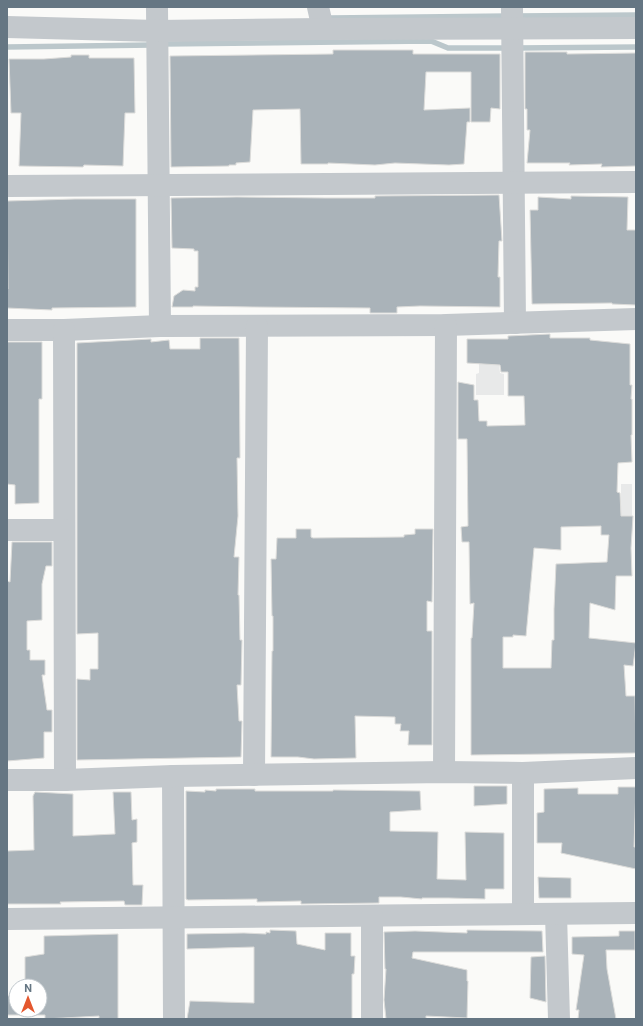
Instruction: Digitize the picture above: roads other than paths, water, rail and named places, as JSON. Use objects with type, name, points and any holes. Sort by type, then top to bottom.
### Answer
[{"type":"street","points":[[157,7],[160,326]]},
{"type":"street","points":[[318,7],[323,29]]},
{"type":"street","points":[[512,7],[515,324]]},
{"type":"street","points":[[7,27],[157,31],[636,28]]},
{"type":"street","points":[[7,186],[636,182]]},
{"type":"street","points":[[7,330],[64,330],[160,326],[515,324],[636,319]]},
{"type":"street","points":[[444,772],[446,325]]},
{"type":"street","points":[[254,775],[257,326]]},
{"type":"street","points":[[64,330],[65,780]]},
{"type":"street","points":[[7,530],[64,530]]},
{"type":"street","points":[[7,780],[444,772],[523,773],[636,768]]},
{"type":"street","points":[[523,773],[523,914]]},
{"type":"street","points":[[173,776],[174,1019]]},
{"type":"street","points":[[7,919],[636,913]]},
{"type":"street","points":[[556,914],[559,1019]]},
{"type":"street","points":[[372,916],[372,1019]]},
{"type":"waterway","points":[[326,14],[330,18],[508,16]]},
{"type":"waterway","points":[[516,16],[636,15]]},
{"type":"waterway","points":[[162,44],[431,41],[448,48],[508,48]]},
{"type":"waterway","points":[[7,47],[153,45]]},
{"type":"waterway","points":[[516,48],[636,47]]}]
